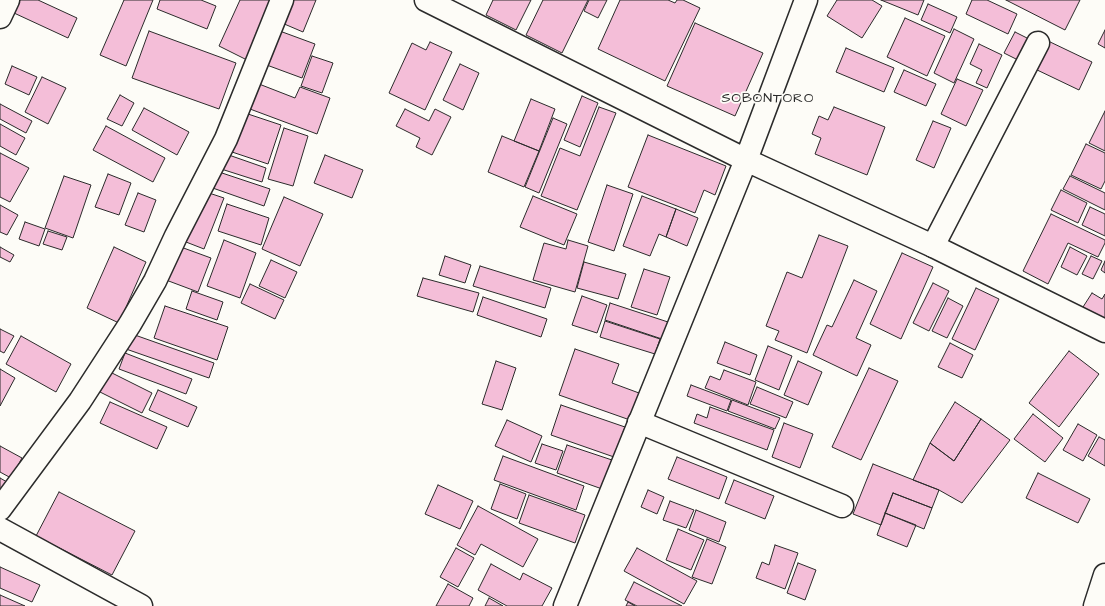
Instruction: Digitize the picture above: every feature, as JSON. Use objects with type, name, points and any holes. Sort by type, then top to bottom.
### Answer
[{"type":"street","points":[[0,17],[8,0]]},
{"type":"street","points":[[0,509],[80,401],[130,324],[154,282],[226,139],[282,0]]},
{"type":"street","points":[[426,0],[746,160],[933,246],[1105,330]]},
{"type":"street","points":[[565,606],[746,160],[806,0]]},
{"type":"street","points":[[933,246],[1038,42]]},
{"type":"street","points":[[640,422],[842,506]]},
{"type":"street","points":[[0,529],[141,606]]},
{"type":"street","points":[[1095,606],[1105,575]]},
{"type":"building","points":[[20,0],[38,0],[77,18],[68,38],[14,13]]},
{"type":"building","points":[[124,0],[153,0],[126,66],[100,55]]},
{"type":"building","points":[[160,0],[201,0],[216,6],[207,29],[157,9]]},
{"type":"building","points":[[240,0],[277,0],[249,61],[219,46]]},
{"type":"building","points":[[283,0],[316,0],[303,32],[275,20]]},
{"type":"building","points":[[493,0],[531,0],[516,30],[486,15]]},
{"type":"building","points":[[543,0],[588,0],[562,53],[526,35]]},
{"type":"building","points":[[589,0],[607,0],[598,18],[584,11]]},
{"type":"building","points":[[620,0],[668,0],[675,3],[677,0],[683,0],[700,8],[665,81],[598,49]]},
{"type":"building","points":[[837,0],[872,0],[882,6],[862,38],[827,16]]},
{"type":"building","points":[[881,0],[924,0],[918,15]]},
{"type":"building","points":[[972,0],[987,0],[1017,14],[1008,34],[966,14]]},
{"type":"building","points":[[1006,0],[1080,0],[1065,30]]},
{"type":"building","points":[[928,4],[957,17],[950,33],[921,20]]},
{"type":"building","points":[[905,18],[945,36],[927,76],[887,57]]},
{"type":"building","points":[[695,23],[763,53],[735,116],[667,86]]},
{"type":"building","points":[[954,29],[974,39],[954,83],[934,73]]},
{"type":"building","points":[[277,30],[315,44],[302,78],[264,64]]},
{"type":"building","points":[[1105,30],[1105,48],[1098,44]]},
{"type":"building","points":[[149,31],[236,63],[219,109],[132,78]]},
{"type":"building","points":[[1015,32],[1031,40],[1020,61],[1004,53]]},
{"type":"building","points":[[1046,40],[1092,62],[1079,90],[1033,68]]},
{"type":"building","points":[[430,42],[452,52],[425,110],[389,93],[412,43],[426,50]]},
{"type":"building","points":[[979,44],[1002,55],[987,88],[976,83],[982,70],[970,64]]},
{"type":"building","points":[[846,48],[894,68],[884,92],[836,72]]},
{"type":"building","points":[[312,56],[333,63],[322,93],[301,86]]},
{"type":"building","points":[[460,64],[479,73],[463,110],[443,100]]},
{"type":"building","points":[[12,66],[37,77],[29,95],[5,84]]},
{"type":"building","points":[[904,70],[936,84],[926,106],[894,92]]},
{"type":"building","points":[[42,77],[66,88],[48,124],[25,112]]},
{"type":"building","points":[[957,79],[983,90],[966,126],[941,114]]},
{"type":"building","points":[[259,84],[295,98],[300,87],[330,98],[317,134],[250,109]]},
{"type":"building","points":[[120,95],[134,103],[122,126],[107,119]]},
{"type":"building","points":[[582,96],[598,103],[580,147],[564,140]]},
{"type":"building","points":[[531,99],[555,109],[539,151],[514,141]]},
{"type":"building","points":[[0,104],[32,121],[26,133],[0,119]]},
{"type":"building","points":[[599,107],[616,113],[577,210],[541,196],[560,148],[580,156]]},
{"type":"building","points":[[834,107],[885,127],[867,175],[815,154],[821,138],[812,134],[819,116],[828,120]]},
{"type":"building","points":[[144,108],[189,132],[177,155],[132,130]]},
{"type":"building","points":[[405,109],[429,121],[435,109],[451,117],[432,155],[416,147],[420,138],[396,126]]},
{"type":"building","points":[[1105,111],[1105,151],[1089,143]]},
{"type":"building","points":[[242,112],[281,125],[268,164],[229,151]]},
{"type":"building","points":[[553,118],[567,124],[539,193],[525,187]]},
{"type":"building","points":[[933,121],[951,128],[934,168],[916,160]]},
{"type":"building","points":[[0,124],[25,138],[16,155],[0,146]]},
{"type":"building","points":[[106,126],[165,158],[153,182],[93,150]]},
{"type":"building","points":[[284,128],[308,136],[293,186],[268,179]]},
{"type":"building","points":[[648,135],[726,166],[715,195],[704,190],[695,213],[628,187]]},
{"type":"building","points":[[502,136],[539,151],[524,187],[488,172]]},
{"type":"building","points":[[1086,144],[1105,153],[1105,181],[1101,189],[1071,175]]},
{"type":"building","points":[[0,153],[29,168],[10,202],[0,197]]},
{"type":"building","points":[[223,153],[266,168],[262,182],[218,168]]},
{"type":"building","points":[[325,155],[363,170],[352,198],[314,183]]},
{"type":"building","points":[[213,170],[270,189],[264,206],[207,186]]},
{"type":"building","points":[[108,174],[131,183],[119,215],[95,207]]},
{"type":"building","points":[[64,176],[91,185],[73,238],[45,228]]},
{"type":"building","points":[[1070,176],[1105,193],[1105,210],[1063,189]]},
{"type":"building","points":[[607,185],[633,194],[614,251],[588,242]]},
{"type":"building","points":[[1061,190],[1087,203],[1078,223],[1051,210]]},
{"type":"building","points":[[206,192],[224,198],[204,249],[186,242]]},
{"type":"building","points":[[138,193],[156,200],[144,232],[125,225]]},
{"type":"building","points":[[533,196],[577,214],[564,245],[520,227]]},
{"type":"building","points":[[642,196],[676,209],[666,237],[659,234],[650,256],[623,246]]},
{"type":"building","points":[[284,197],[323,214],[300,266],[262,249]]},
{"type":"building","points":[[227,204],[269,218],[261,245],[218,231]]},
{"type":"building","points":[[0,205],[18,215],[7,235],[0,232]]},
{"type":"building","points":[[1090,207],[1105,214],[1105,236],[1082,225]]},
{"type":"building","points":[[676,209],[698,218],[687,246],[666,237]]},
{"type":"building","points":[[1051,214],[1105,240],[1105,243],[1098,257],[1068,243],[1048,284],[1023,271]]},
{"type":"building","points":[[25,222],[45,229],[39,246],[19,239]]},
{"type":"building","points":[[48,231],[67,237],[62,250],[43,244]]},
{"type":"building","points":[[819,235],[848,246],[807,353],[775,340],[779,331],[766,326],[787,272],[802,278]]},
{"type":"building","points":[[224,240],[256,253],[240,298],[207,286]]},
{"type":"building","points":[[568,240],[588,246],[575,292],[533,280],[544,243],[566,249]]},
{"type":"building","points":[[178,246],[211,258],[198,292],[166,280]]},
{"type":"building","points":[[0,247],[14,255],[10,262],[0,257]]},
{"type":"building","points":[[114,247],[146,262],[119,323],[87,308]]},
{"type":"building","points":[[1070,247],[1087,256],[1077,275],[1061,267]]},
{"type":"building","points":[[902,253],[933,267],[901,339],[870,324]]},
{"type":"building","points":[[445,256],[471,265],[465,283],[439,275]]},
{"type":"building","points":[[1091,256],[1102,261],[1093,279],[1082,274]]},
{"type":"building","points":[[271,260],[297,272],[285,298],[259,286]]},
{"type":"building","points":[[1105,261],[1105,273],[1101,270]]},
{"type":"building","points":[[584,262],[626,274],[618,299],[577,288]]},
{"type":"building","points":[[480,266],[551,288],[545,308],[473,286]]},
{"type":"building","points":[[644,269],[670,277],[657,315],[631,307]]},
{"type":"building","points":[[423,278],[479,293],[473,312],[417,296]]},
{"type":"building","points":[[854,280],[877,291],[856,338],[871,345],[857,376],[813,355],[827,325],[832,327]]},
{"type":"building","points":[[933,283],[949,291],[929,331],[913,323]]},
{"type":"building","points":[[250,284],[284,300],[275,319],[241,303]]},
{"type":"building","points":[[976,288],[999,299],[975,350],[952,339]]},
{"type":"building","points":[[192,291],[223,302],[217,320],[186,309]]},
{"type":"building","points":[[1092,293],[1102,299],[1105,294],[1105,320],[1083,307]]},
{"type":"building","points":[[582,296],[607,305],[597,333],[572,325]]},
{"type":"building","points":[[483,297],[547,319],[541,337],[477,315]]},
{"type":"building","points":[[948,298],[963,306],[947,338],[932,331]]},
{"type":"building","points":[[610,303],[668,322],[662,339],[605,320]]},
{"type":"building","points":[[165,306],[228,327],[217,360],[154,338]]},
{"type":"building","points":[[605,321],[660,339],[655,354],[600,337]]},
{"type":"building","points":[[0,329],[14,336],[4,353],[0,351]]},
{"type":"building","points":[[132,334],[214,363],[209,378],[126,349]]},
{"type":"building","points":[[21,336],[71,364],[56,392],[6,364]]},
{"type":"building","points":[[725,342],[757,355],[750,375],[717,363]]},
{"type":"building","points":[[950,343],[973,355],[962,378],[938,367]]},
{"type":"building","points":[[768,346],[792,356],[779,390],[755,380]]},
{"type":"building","points":[[575,349],[619,364],[612,383],[639,393],[630,420],[559,395]]},
{"type":"building","points":[[1069,351],[1099,374],[1059,427],[1029,403]]},
{"type":"building","points":[[125,353],[192,379],[186,394],[119,369]]},
{"type":"building","points":[[496,361],[516,368],[502,410],[482,404]]},
{"type":"building","points":[[798,361],[822,372],[808,405],[784,395]]},
{"type":"building","points":[[869,368],[898,381],[861,460],[832,447]]},
{"type":"building","points":[[0,369],[15,378],[0,406]]},
{"type":"building","points":[[724,370],[756,382],[748,405],[705,388],[710,376],[720,380]]},
{"type":"building","points":[[110,372],[152,393],[142,413],[100,392]]},
{"type":"building","points":[[691,385],[731,400],[727,411],[687,396]]},
{"type":"building","points":[[757,387],[793,402],[786,418],[750,404]]},
{"type":"building","points":[[158,390],[197,407],[188,427],[149,410]]},
{"type":"building","points":[[732,400],[780,418],[775,429],[728,411]]},
{"type":"building","points":[[110,402],[167,427],[157,449],[100,423]]},
{"type":"building","points":[[955,402],[981,419],[954,461],[930,443]]},
{"type":"building","points":[[561,405],[625,427],[614,457],[551,435]]},
{"type":"building","points":[[710,407],[774,430],[767,450],[694,423],[697,414],[707,418]]},
{"type":"building","points":[[1033,414],[1063,438],[1045,462],[1014,439]]},
{"type":"building","points":[[981,419],[1010,440],[962,503],[939,490],[913,480],[930,443],[954,461]]},
{"type":"building","points":[[507,420],[542,436],[531,462],[495,446]]},
{"type":"building","points":[[784,423],[813,434],[800,468],[772,457]]},
{"type":"building","points":[[1078,424],[1097,435],[1083,461],[1063,450]]},
{"type":"building","points":[[1099,437],[1105,440],[1105,466],[1088,456]]},
{"type":"building","points":[[542,444],[563,451],[556,470],[535,463]]},
{"type":"building","points":[[567,445],[615,461],[605,490],[557,473]]},
{"type":"building","points":[[0,446],[22,458],[11,478],[0,472]]},
{"type":"building","points":[[503,456],[584,486],[576,510],[494,480]]},
{"type":"building","points":[[677,457],[727,477],[719,499],[668,479]]},
{"type":"building","points":[[873,464],[939,490],[932,508],[893,493],[881,525],[853,514]]},
{"type":"building","points":[[1038,473],[1090,499],[1078,523],[1026,498]]},
{"type":"building","points":[[0,478],[7,482],[0,493]]},
{"type":"building","points":[[734,480],[774,496],[765,519],[725,503]]},
{"type":"building","points":[[500,484],[526,494],[517,519],[491,509]]},
{"type":"building","points":[[438,485],[473,501],[460,529],[425,514]]},
{"type":"building","points":[[648,490],[664,497],[657,514],[641,507]]},
{"type":"building","points":[[59,492],[135,531],[112,575],[36,536]]},
{"type":"building","points":[[893,493],[932,508],[924,529],[885,513]]},
{"type":"building","points":[[529,495],[585,515],[575,543],[519,523]]},
{"type":"building","points":[[670,501],[694,510],[686,528],[663,520]]},
{"type":"building","points":[[478,506],[538,539],[523,567],[481,544],[475,555],[457,545]]},
{"type":"building","points":[[696,510],[726,522],[719,542],[689,530]]},
{"type":"building","points":[[885,513],[916,525],[907,547],[877,535]]},
{"type":"building","points":[[678,529],[704,540],[691,570],[666,560]]},
{"type":"building","points":[[707,539],[726,547],[712,584],[692,577]]},
{"type":"building","points":[[775,545],[798,553],[785,589],[756,578],[762,562],[769,565]]},
{"type":"building","points":[[456,548],[474,558],[458,587],[440,577]]},
{"type":"building","points":[[637,548],[697,581],[684,604],[624,571]]},
{"type":"building","points":[[798,563],[816,570],[805,600],[787,593]]},
{"type":"building","points":[[491,564],[520,580],[523,573],[552,588],[542,606],[507,606],[478,590]]},
{"type":"building","points":[[0,567],[40,585],[32,602],[0,588]]},
{"type":"building","points":[[634,582],[682,606],[637,606],[625,600]]},
{"type":"building","points":[[448,584],[473,598],[469,606],[436,606]]},
{"type":"building","points":[[0,595],[25,606],[0,606]]},
{"type":"building","points":[[489,598],[503,606],[485,606]]},
{"type":"building","points":[[628,602],[635,606],[626,606]]},
{"type":"district","name":"SOBONTORO","points":[[768,99]]}]
